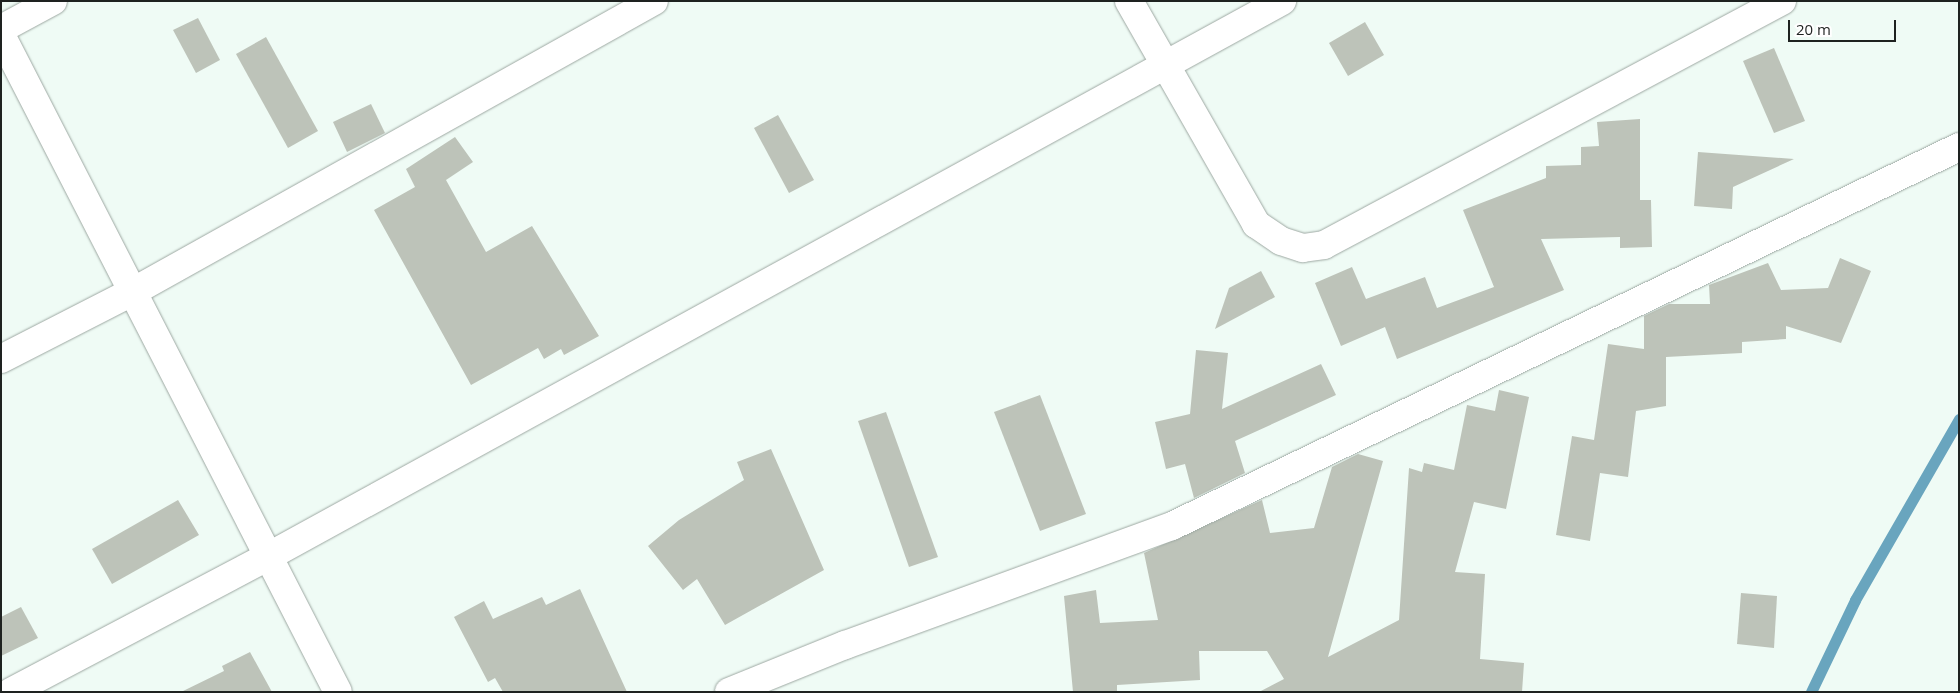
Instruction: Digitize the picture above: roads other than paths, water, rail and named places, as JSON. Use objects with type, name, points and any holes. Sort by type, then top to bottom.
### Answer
[{"type":"street","points":[[1,29],[53,1]]},
{"type":"street","points":[[1,359],[136,290],[654,1]]},
{"type":"street","points":[[1129,1],[1256,224],[1281,241],[1303,248],[1324,245],[1782,1]]},
{"type":"street","points":[[11,692],[271,555],[1282,1]]},
{"type":"street","points":[[1,35],[136,290],[271,555],[338,692]]},
{"type":"street","points":[[729,692],[844,644],[1172,526],[1953,157]]},
{"type":"waterway","points":[[1811,692],[1855,600],[1959,419]]}]
